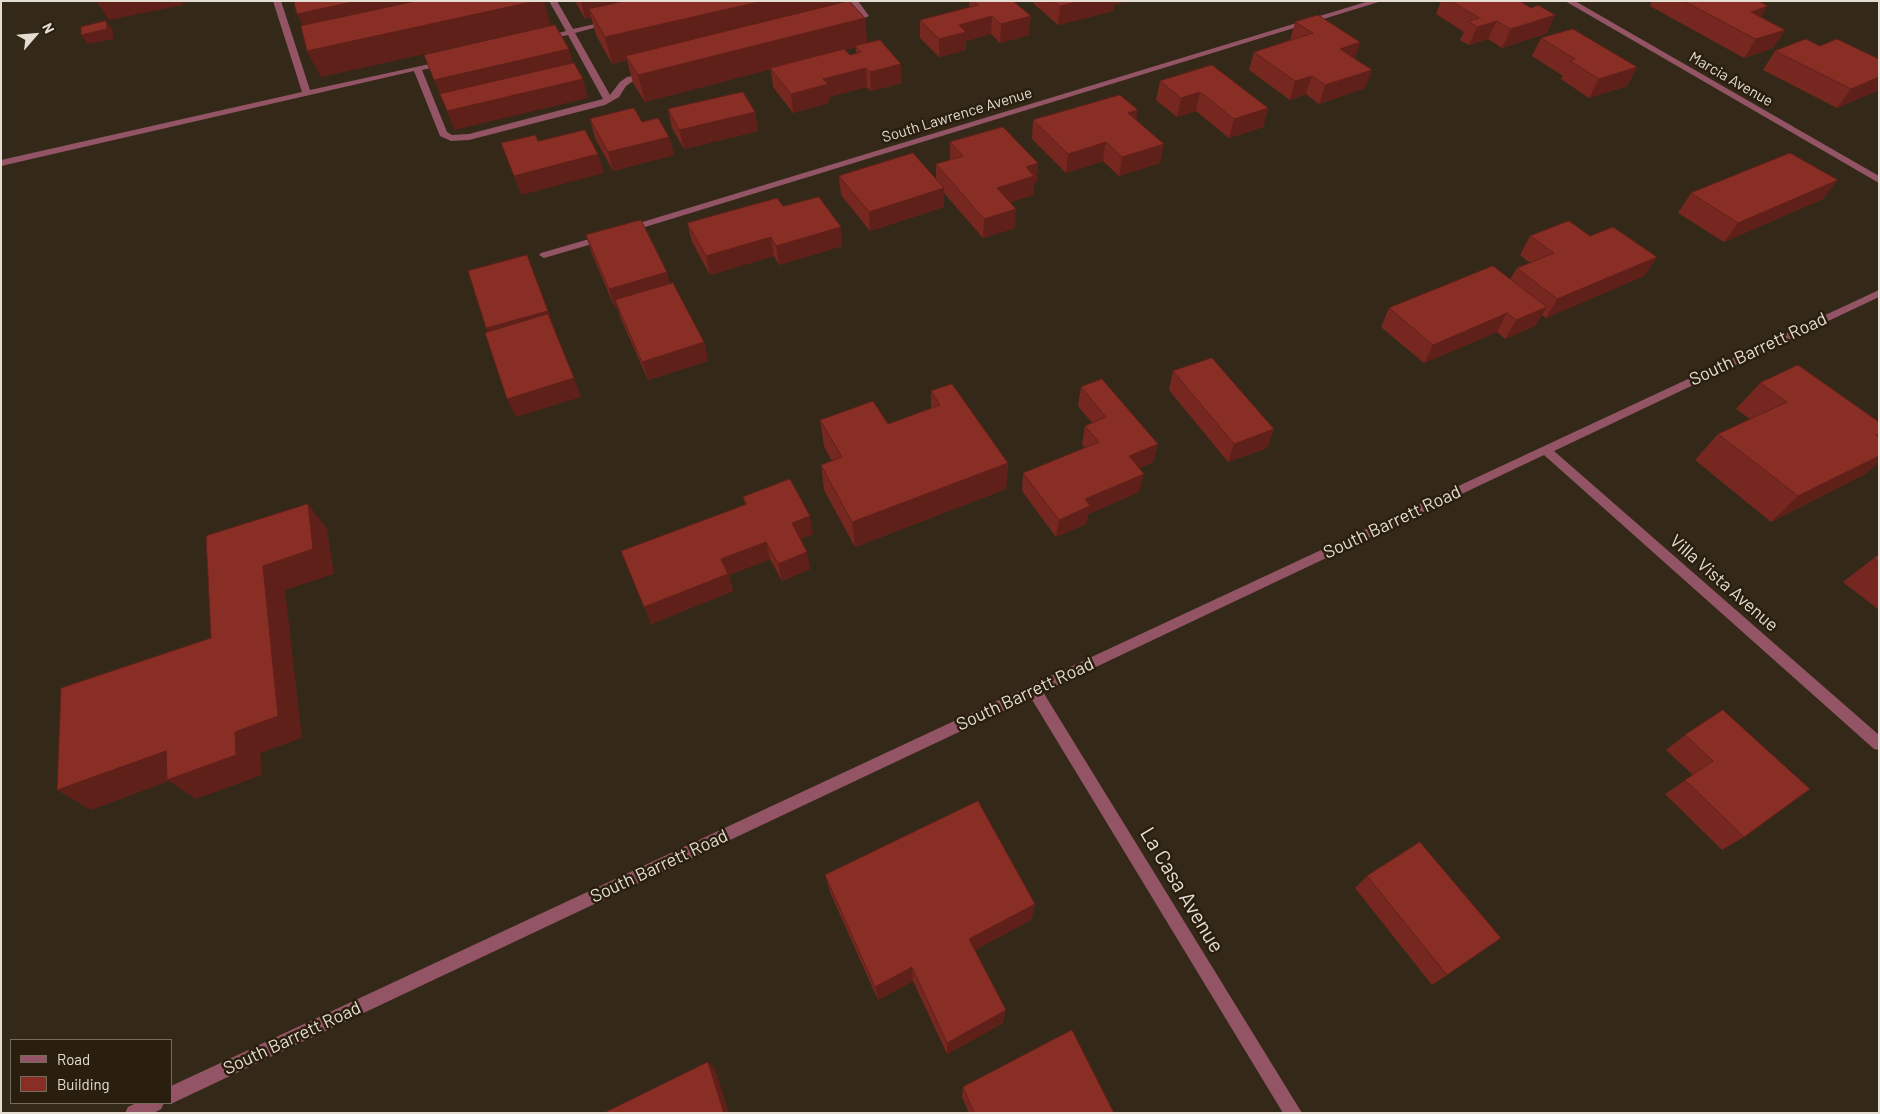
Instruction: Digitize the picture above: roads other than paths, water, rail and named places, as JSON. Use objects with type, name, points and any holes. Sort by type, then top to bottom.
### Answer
[{"type":"street","points":[[277,1],[307,94]]},
{"type":"street","points":[[553,1],[608,100]]},
{"type":"street","points":[[836,28],[855,23],[865,16],[854,1]]},
{"type":"street","name":"South Lawrence Avenue","points":[[620,232],[1378,1]]},
{"type":"street","name":"Marcia Avenue","points":[[1569,1],[1879,180]]},
{"type":"street","points":[[532,41],[616,21]]},
{"type":"street","points":[[1,163],[455,59]]},
{"type":"street","points":[[417,68],[443,134],[451,138],[469,137],[602,103],[616,95],[630,79],[658,72]]},
{"type":"street","points":[[544,256],[610,235]]},
{"type":"street","name":"South Barrett Road","points":[[172,1095],[1879,293]]},
{"type":"street","name":"Villa Vista Avenue","points":[[1545,450],[1879,744]]},
{"type":"street","name":"La Casa Avenue","points":[[1034,690],[1293,1113]]},
{"type":"street","points":[[134,1113],[153,1104]]}]
